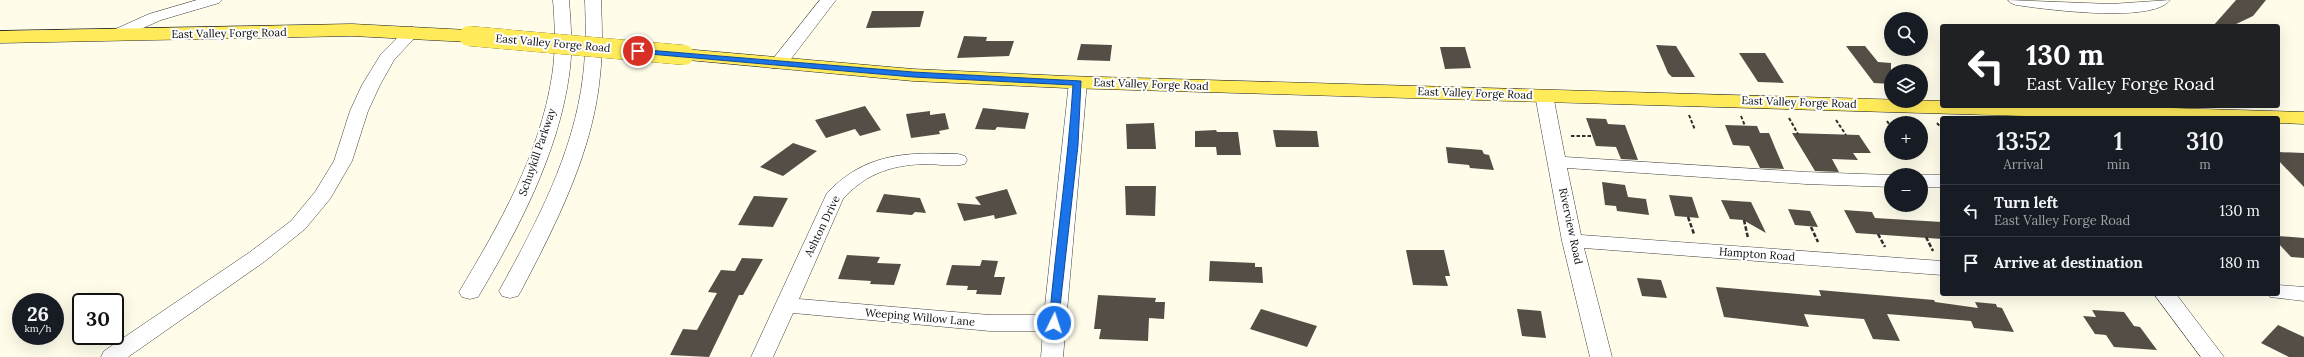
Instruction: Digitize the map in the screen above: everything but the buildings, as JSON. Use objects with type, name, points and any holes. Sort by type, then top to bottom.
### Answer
[{"type":"main road","name":"East Valley Forge Road","points":[[0,37],[352,30],[412,32],[913,75],[1078,82],[1544,95],[2028,114],[2166,116]]},
{"type":"main road","name":"East Valley Forge Road","points":[[2280,118],[2304,118]]},
{"type":"street","points":[[115,35],[155,17],[214,0]]},
{"type":"street","name":"Schuykill Parkway","points":[[470,292],[517,208],[551,118],[562,56],[564,30],[561,0]]},
{"type":"street","points":[[510,291],[555,205],[580,134],[592,79],[595,24],[593,0]]},
{"type":"street","points":[[778,64],[828,0]]},
{"type":"street","points":[[2016,0],[2055,6],[2117,8],[2162,0]]},
{"type":"street","points":[[112,357],[257,257],[298,225],[323,195],[343,161],[359,111],[371,85],[388,58],[412,32]]},
{"type":"street","points":[[1052,357],[1060,257],[1073,145],[1078,82]]},
{"type":"street","name":"Riverview Road","points":[[1544,95],[1572,241],[1601,357]]},
{"type":"street","name":"Ashton Drive","points":[[762,357],[834,197],[845,183],[862,171],[882,163],[906,159],[958,160]]},
{"type":"street","points":[[1558,162],[1806,178],[1884,181]]},
{"type":"street","points":[[1928,181],[1940,181]]},
{"type":"street","name":"Hampton Road","points":[[1572,241],[1940,268]]},
{"type":"street","points":[[2280,292],[2304,294]]},
{"type":"street","points":[[2167,296],[2213,357]]},
{"type":"street","name":"Weeping Willow Lane","points":[[785,305],[990,323],[1054,323]]},
{"type":"route","points":[[638,51],[913,75],[1078,82],[1073,145],[1054,323]]}]
